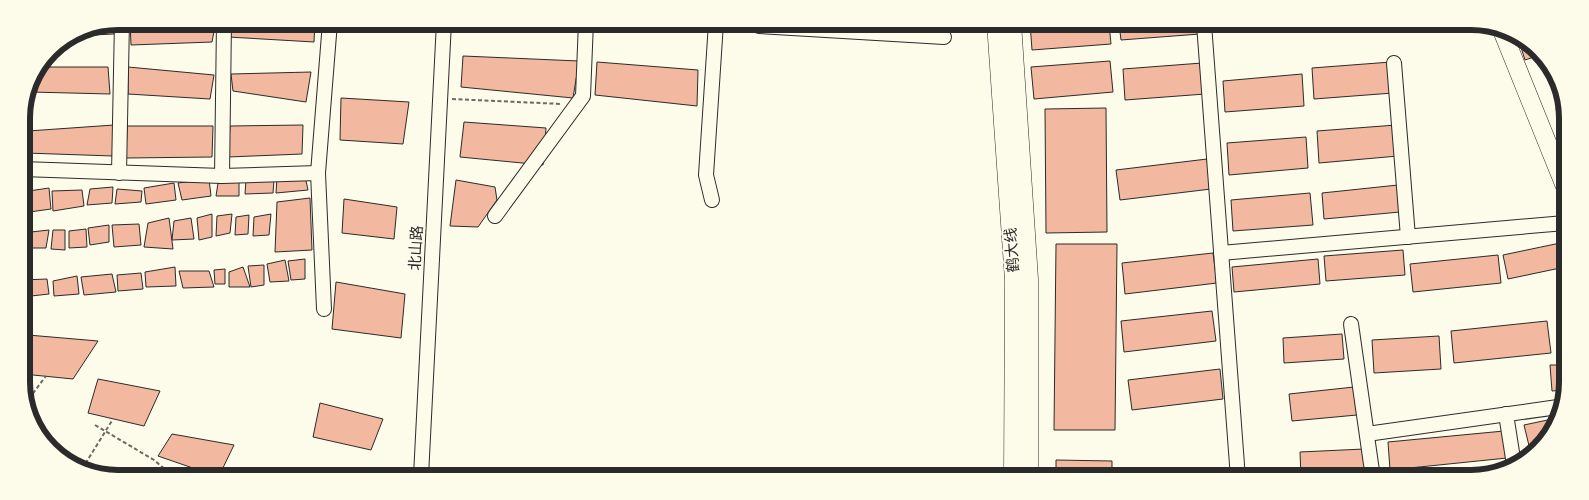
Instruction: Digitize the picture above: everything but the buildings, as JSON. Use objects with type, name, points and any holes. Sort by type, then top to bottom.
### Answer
[{"type":"main road","name":"鹤大线","points":[[996,30],[1014,280],[1013,470]]},
{"type":"main road","name":"鹤大线","points":[[1012,30],[1030,280],[1028,470]]},
{"type":"main road","points":[[1505,37],[1559,162]]},
{"type":"street","points":[[119,173],[122,30]]},
{"type":"street","points":[[222,176],[224,30]]},
{"type":"street","points":[[324,308],[318,173],[329,30]]},
{"type":"street","name":"北山路","points":[[421,470],[444,30]]},
{"type":"street","points":[[495,216],[583,96],[586,30]]},
{"type":"street","points":[[712,200],[706,174],[716,30]]},
{"type":"street","points":[[826,30],[944,37]]},
{"type":"street","points":[[1204,30],[1237,470]]},
{"type":"street","points":[[1394,63],[1408,236]]},
{"type":"street","points":[[30,169],[222,176],[318,173]]},
{"type":"street","points":[[1221,253],[1559,223]]},
{"type":"street","points":[[1351,324],[1372,470]]},
{"type":"street","points":[[1367,434],[1555,407]]},
{"type":"street","points":[[1506,414],[1513,459]]},
{"type":"path","points":[[440,99],[577,105]]},
{"type":"path","points":[[31,396],[46,376]]},
{"type":"path","points":[[85,464],[113,419]]},
{"type":"path","points":[[95,425],[154,460],[165,470]]},
{"type":"path","points":[[186,470],[189,466]]}]
